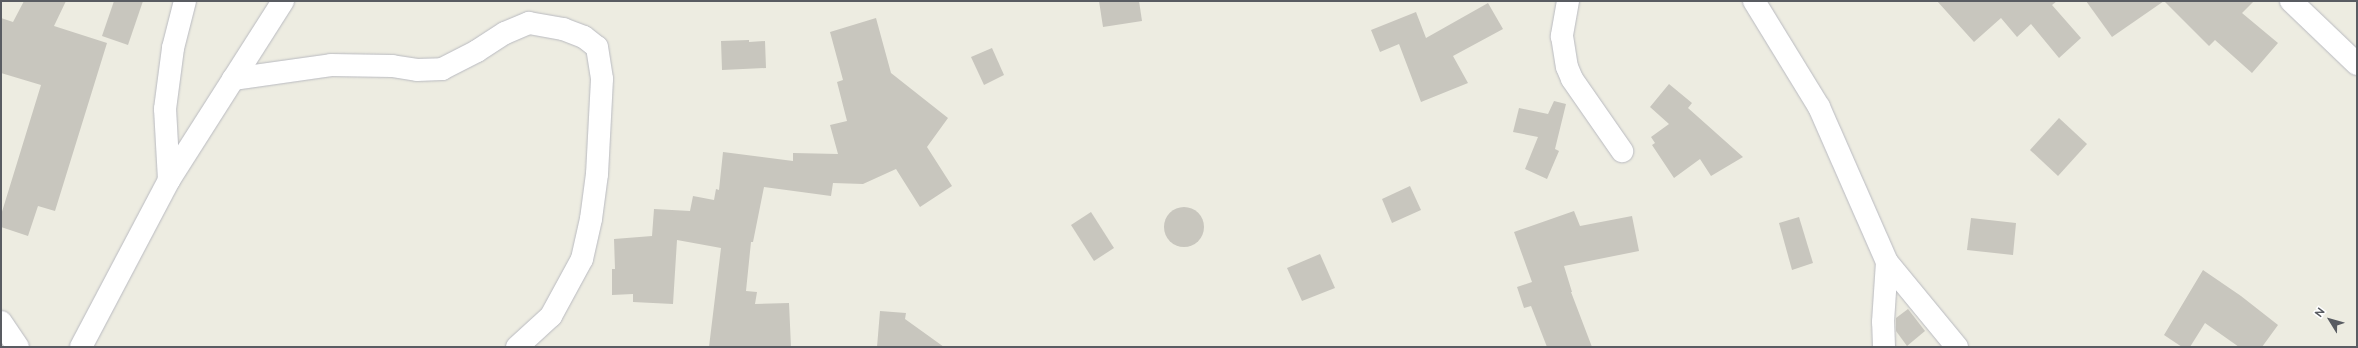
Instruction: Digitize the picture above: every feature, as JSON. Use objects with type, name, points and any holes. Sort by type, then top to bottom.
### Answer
[{"type":"street","points":[[168,180],[165,109],[174,48],[185,1]]},
{"type":"street","points":[[81,347],[168,180],[283,1]]},
{"type":"street","points":[[1568,1],[1562,36],[1567,67],[1572,79],[1622,151]]},
{"type":"street","points":[[1754,1],[1819,107],[1887,262],[1957,347]]},
{"type":"street","points":[[2291,1],[2357,64]]},
{"type":"street","points":[[234,79],[331,65],[392,66],[417,70],[442,69],[477,51],[505,33],[529,23],[563,29],[584,37],[596,47],[602,79],[599,146],[591,219],[582,259],[551,316],[517,347]]},
{"type":"street","points":[[1884,347],[1883,322],[1887,262]]},
{"type":"street","points":[[1,322],[18,347]]},
{"type":"building","points":[[24,1],[66,1],[54,26],[107,43],[55,211],[38,206],[28,236],[1,227],[1,215],[41,85],[1,73],[1,18],[13,22]]},
{"type":"building","points":[[114,1],[143,1],[128,45],[102,36]]},
{"type":"building","points":[[1099,1],[1139,1],[1142,21],[1103,27]]},
{"type":"building","points":[[1937,1],[2057,1],[2052,5],[2081,38],[2059,58],[2031,24],[2017,37],[2001,18],[1974,42]]},
{"type":"building","points":[[2086,1],[2164,1],[2112,37]]},
{"type":"building","points":[[2164,1],[2254,1],[2242,13],[2278,43],[2252,73],[2215,40],[2209,46]]},
{"type":"building","points":[[1488,3],[1503,29],[1453,56],[1468,83],[1421,102],[1399,44],[1380,52],[1371,30],[1416,12],[1426,38]]},
{"type":"building","points":[[876,18],[891,73],[948,118],[927,147],[952,186],[920,207],[896,169],[863,184],[833,183],[831,196],[764,187],[753,242],[751,242],[746,291],[757,292],[755,304],[789,303],[791,347],[709,347],[721,248],[677,240],[673,304],[633,302],[633,294],[612,295],[612,269],[615,269],[614,239],[652,236],[654,209],[690,211],[693,196],[714,200],[716,189],[719,190],[723,152],[793,161],[793,153],[838,154],[830,125],[847,121],[837,82],[843,80],[830,32]]},
{"type":"building","points":[[749,40],[749,42],[765,41],[766,68],[722,70],[721,41]]},
{"type":"building","points":[[992,48],[1004,75],[984,85],[971,57]]},
{"type":"building","points":[[1669,84],[1692,103],[1688,108],[1743,157],[1711,176],[1700,159],[1674,178],[1652,145],[1655,143],[1651,137],[1669,124],[1650,107]]},
{"type":"building","points":[[1554,101],[1566,104],[1555,149],[1559,151],[1547,179],[1525,169],[1538,137],[1513,132],[1519,108],[1548,114]]},
{"type":"building","points":[[2059,118],[2087,144],[2058,176],[2030,150]]},
{"type":"building","points":[[1410,186],[1421,210],[1392,223],[1382,199]]},
{"type":"building","points":[[1188,207],[1195,210],[1201,216],[1204,227],[1203,235],[1195,244],[1188,247],[1180,247],[1173,244],[1165,235],[1164,223],[1167,216],[1176,208]]},
{"type":"building","points":[[1574,211],[1580,226],[1632,216],[1639,251],[1564,266],[1571,292],[1592,347],[1547,347],[1531,306],[1524,308],[1517,287],[1532,282],[1514,232]]},
{"type":"building","points":[[1091,212],[1114,248],[1094,261],[1071,225]]},
{"type":"building","points":[[1799,217],[1813,263],[1792,270],[1779,223]]},
{"type":"building","points":[[1971,218],[2016,223],[2013,255],[1967,250]]},
{"type":"building","points":[[1320,254],[1335,288],[1302,301],[1287,268]]},
{"type":"building","points":[[2203,270],[2241,296],[2278,325],[2262,347],[2239,347],[2205,323],[2190,347],[2182,347],[2164,335]]},
{"type":"building","points":[[1908,309],[1925,331],[1907,346],[1896,331],[1896,318]]},
{"type":"building","points":[[880,311],[906,313],[905,319],[944,347],[877,347]]}]
